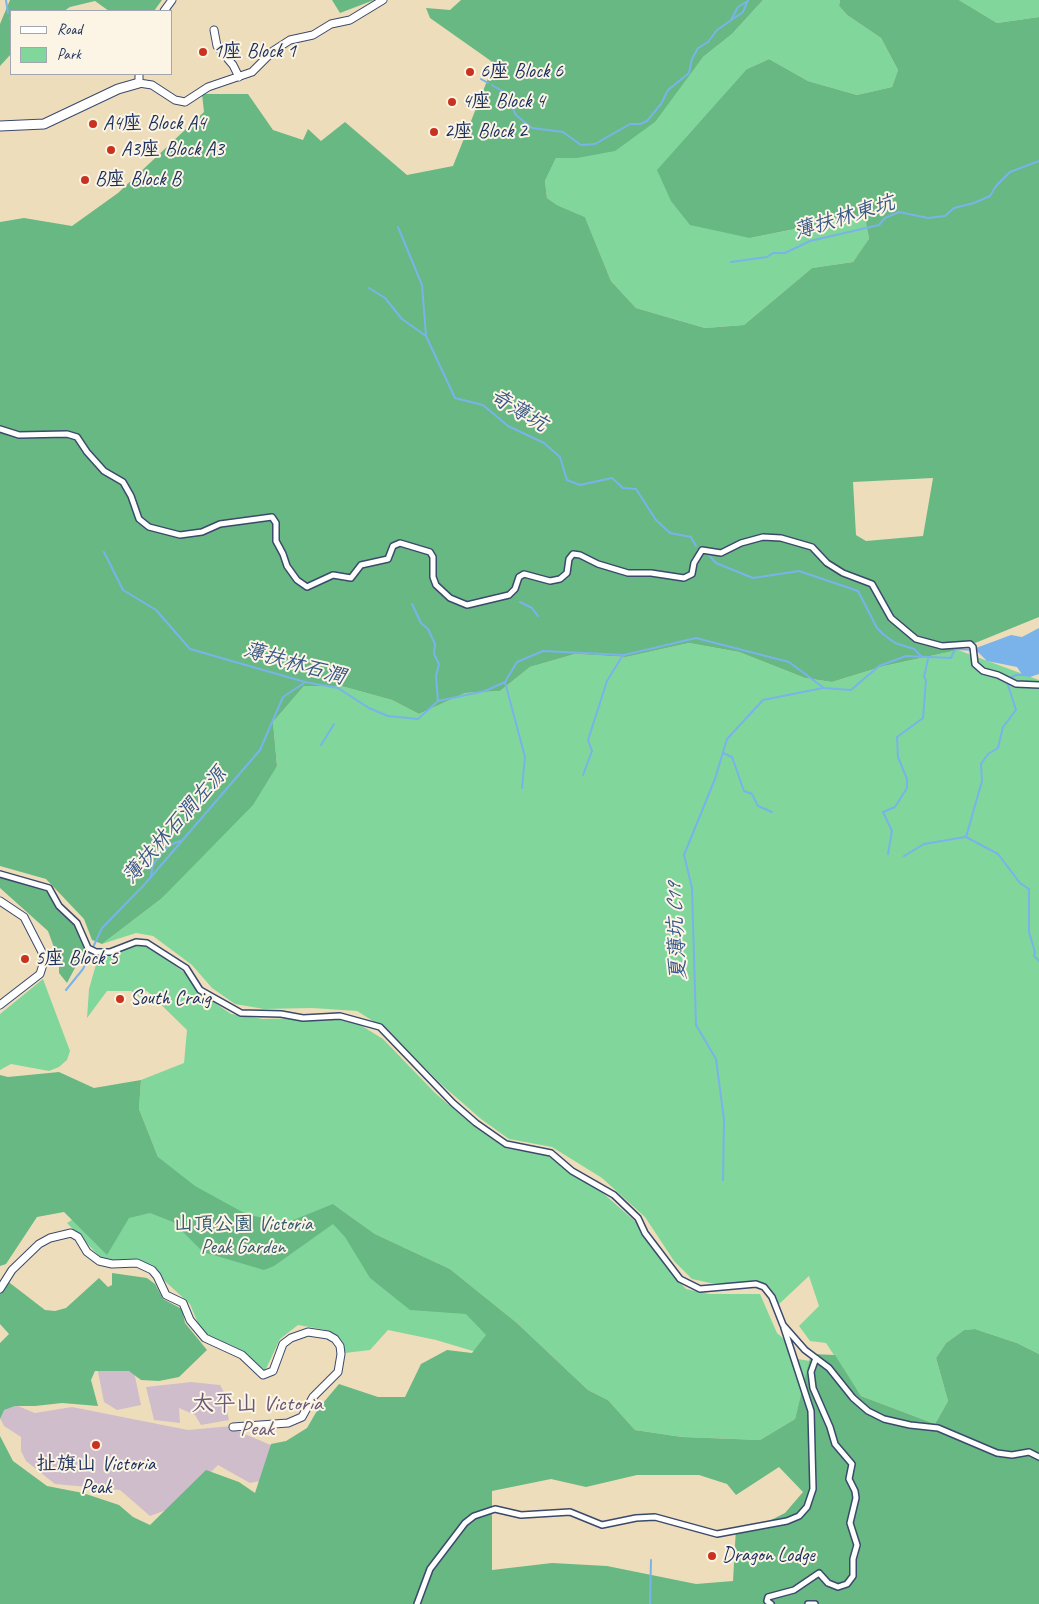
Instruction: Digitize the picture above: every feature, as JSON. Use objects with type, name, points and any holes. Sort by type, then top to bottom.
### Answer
[{"type":"street","points":[[0,126],[31,126],[50,122],[139,78],[181,102],[217,83],[255,70],[273,51],[290,40],[313,35],[331,24],[350,20],[382,0]]},
{"type":"street","points":[[214,30],[217,46],[235,67],[239,77]]},
{"type":"street","points":[[0,429],[18,435],[36,433],[76,436],[104,471],[117,476],[122,482],[131,496],[138,517],[149,527],[180,535],[202,532],[220,524],[272,517],[276,524],[276,541],[284,554],[287,566],[297,580],[307,587],[333,575],[351,578],[362,565],[388,559],[393,546],[400,543],[430,552],[433,557],[433,577],[436,584],[450,598],[467,605],[509,595],[515,589],[519,577],[524,574],[548,580],[560,579],[567,573],[569,559],[573,554],[628,573],[650,573],[684,578],[692,574],[694,564],[702,550],[721,553],[741,543],[773,537],[812,546],[838,570],[872,584],[891,618],[916,639],[942,646],[970,644],[973,647],[975,662],[983,671],[1012,683],[1039,685]]},
{"type":"street","points":[[0,874],[49,888],[59,906],[77,923],[88,948],[100,952],[117,951],[136,942],[147,943],[186,968],[201,991],[241,1013],[281,1014],[303,1018],[340,1016],[380,1027],[462,1112],[476,1123],[506,1144],[551,1153],[572,1171],[614,1194],[638,1218],[645,1233],[664,1256],[678,1279],[702,1289],[761,1285],[770,1294],[806,1390],[811,1411],[813,1489],[809,1504],[799,1516],[787,1521],[717,1534],[658,1518],[642,1517],[602,1525],[572,1513],[521,1515],[495,1509],[474,1516],[465,1523],[430,1569],[417,1604]]},
{"type":"street","points":[[0,902],[24,917],[45,958],[40,974],[0,1005]]},
{"type":"street","points":[[0,1289],[11,1272],[39,1244],[50,1238],[71,1233],[78,1237],[87,1252],[99,1261],[112,1264],[137,1264],[152,1270],[166,1295],[183,1303],[190,1320],[205,1338],[242,1355],[263,1375],[273,1370],[283,1344],[291,1338],[308,1332],[328,1334],[335,1339],[340,1346],[341,1354],[338,1372],[313,1397],[302,1417],[288,1423],[233,1427]]},
{"type":"street","points":[[783,1326],[834,1373],[856,1402],[880,1417],[910,1425],[937,1428],[997,1453],[1014,1455],[1029,1452],[1039,1458]]},
{"type":"street","points":[[771,1604],[767,1601],[768,1596],[795,1589],[819,1573],[828,1583],[840,1587],[849,1582],[853,1575],[853,1561],[857,1543],[850,1523],[856,1498],[849,1479],[852,1465],[848,1457],[835,1444],[830,1427],[813,1388],[811,1372],[816,1358]]},
{"type":"street","points":[[808,1604],[815,1604]]},
{"type":"shaded area","points":[[132,1362],[141,1405],[117,1410],[104,1402],[97,1367]]},
{"type":"shaded area","points":[[191,1382],[220,1385],[223,1390],[229,1420],[201,1425],[195,1415],[179,1408],[180,1423],[154,1420],[146,1387]]},
{"type":"shaded area","points":[[13,1404],[35,1413],[72,1407],[188,1430],[232,1426],[233,1429],[273,1446],[264,1480],[250,1483],[218,1465],[177,1506],[150,1516],[120,1490],[55,1484],[26,1461],[21,1451],[21,1437],[4,1426],[0,1418],[0,1414],[5,1408]]},
{"type":"green space","points":[[10,0],[162,0],[155,10],[108,10],[95,1],[70,7],[66,10],[10,10],[10,55],[0,66],[0,24]]},
{"type":"green space","points":[[332,0],[374,0],[340,13]]},
{"type":"green space","points":[[461,0],[763,0],[732,34],[703,57],[655,122],[615,151],[577,158],[556,158],[545,181],[547,198],[557,205],[585,217],[611,281],[636,308],[705,328],[744,325],[812,268],[853,262],[869,239],[865,215],[750,238],[690,225],[671,201],[657,170],[747,69],[769,59],[808,81],[857,95],[892,87],[898,70],[881,38],[847,15],[839,6],[840,0],[959,0],[997,23],[1039,17],[1039,617],[958,650],[884,666],[832,682],[805,678],[739,652],[689,643],[626,657],[575,654],[530,667],[500,691],[465,693],[419,714],[392,700],[341,686],[304,686],[273,722],[277,766],[253,805],[161,899],[102,944],[92,940],[84,919],[46,879],[0,866],[0,222],[24,218],[72,226],[118,193],[204,112],[202,94],[248,94],[273,130],[303,140],[308,129],[321,141],[345,122],[407,175],[453,166],[493,66],[491,61],[430,18],[426,8],[450,10]],"holes":[[[933,478],[923,536],[866,541],[856,535],[853,482]]]},
{"type":"green space","points":[[763,0],[840,0],[839,6],[847,15],[881,38],[898,70],[892,87],[857,95],[808,81],[769,59],[747,69],[750,238],[866,215],[869,240],[853,262],[812,268],[744,325],[705,328],[636,308],[611,281],[585,217],[557,205],[547,198],[545,181],[556,158],[577,158],[679,87],[703,57],[732,34]]},
{"type":"green space","points":[[959,0],[1039,0],[1039,17],[997,23]]},
{"type":"green space","points":[[689,643],[739,652],[805,678],[832,682],[884,666],[958,650],[1039,680],[1039,1354],[1017,1343],[975,1329],[964,1330],[946,1343],[936,1358],[948,1401],[935,1424],[861,1396],[826,1343],[810,1341],[799,1326],[819,1306],[809,1276],[778,1305],[766,1284],[710,1283],[692,1279],[674,1261],[645,1217],[602,1178],[552,1147],[509,1139],[481,1119],[442,1085],[389,1031],[357,1011],[312,1008],[264,1009],[235,1004],[212,988],[192,965],[153,936],[136,933],[102,944],[161,899],[277,766],[273,722],[304,686],[341,686],[392,700],[419,714],[465,693],[500,691],[530,667],[575,654],[626,657]]},
{"type":"green space","points":[[0,873],[42,885],[78,922],[86,947],[67,983],[59,973],[59,961],[48,931],[0,888]]},
{"type":"green space","name":"山頂公園 Victoria Peak Garden","points":[[137,943],[149,946],[185,973],[205,996],[231,1014],[263,1019],[312,1018],[354,1021],[383,1039],[435,1093],[475,1127],[505,1148],[548,1156],[596,1187],[637,1223],[666,1267],[686,1289],[709,1294],[760,1294],[777,1333],[787,1342],[792,1358],[810,1361],[795,1419],[760,1440],[682,1437],[635,1430],[608,1400],[588,1390],[517,1323],[450,1269],[375,1234],[333,1204],[493,1332],[483,1354],[436,1340],[388,1330],[370,1350],[345,1353],[335,1334],[326,1330],[298,1325],[280,1339],[265,1371],[235,1347],[202,1333],[190,1304],[145,1263],[104,1261],[67,1223],[129,1184],[158,1157],[139,1109],[141,1080],[184,1063],[187,1030],[147,991],[143,992],[148,1003],[131,991],[107,991],[87,1018],[89,989],[99,954],[105,956]]},
{"type":"green space","points":[[43,979],[70,1051],[67,1060],[59,1067],[49,1071],[11,1064],[0,1070],[0,1014]]},
{"type":"green space","name":"山頂公園 Victoria Peak Garden","points":[[59,1072],[94,1088],[141,1080],[139,1109],[158,1157],[195,1186],[246,1214],[286,1223],[333,1204],[375,1234],[450,1269],[517,1323],[588,1390],[608,1400],[635,1430],[682,1437],[760,1440],[795,1419],[811,1354],[835,1355],[861,1396],[935,1424],[948,1401],[936,1358],[946,1343],[964,1330],[975,1329],[1017,1343],[1039,1354],[1039,1604],[0,1604],[0,1436],[13,1461],[47,1486],[83,1493],[119,1505],[133,1517],[150,1525],[206,1470],[239,1482],[255,1493],[271,1444],[286,1441],[307,1428],[318,1409],[339,1384],[378,1397],[405,1397],[421,1364],[447,1350],[472,1353],[486,1335],[466,1314],[410,1310],[370,1278],[345,1237],[333,1224],[274,1266],[264,1270],[203,1252],[173,1222],[150,1213],[129,1218],[107,1255],[64,1212],[37,1217],[6,1264],[0,1266],[0,1075],[8,1077]],"holes":[[[779,1467],[803,1492],[785,1513],[761,1525],[736,1528],[733,1581],[696,1584],[607,1566],[552,1563],[492,1570],[492,1491],[551,1479],[586,1487],[637,1475],[699,1475],[727,1484],[736,1495]]]},
{"type":"green space","points":[[112,1273],[147,1278],[155,1284],[163,1299],[182,1309],[185,1323],[207,1350],[179,1377],[159,1381],[141,1380],[129,1371],[95,1371],[91,1380],[98,1406],[62,1403],[15,1406],[4,1410],[0,1419],[0,1343],[9,1334],[0,1324],[0,1288],[6,1280],[45,1310],[55,1311],[66,1308],[99,1278],[108,1287],[112,1285]]},
{"type":"water","points":[[1039,628],[1039,674],[1030,677],[1023,676],[1017,667],[987,661],[976,650],[976,648],[1011,635],[1022,637]]},
{"type":"waterway","points":[[6,0],[8,13]]},
{"type":"waterway","points":[[492,85],[504,92],[516,115],[532,128],[563,132],[581,145],[595,144],[630,124],[640,124],[647,121],[661,104],[668,90],[689,73],[692,59],[698,48],[708,42],[717,30],[743,12],[748,0]]},
{"type":"waterway","points":[[731,20],[738,7],[746,2]]},
{"type":"waterway","points":[[481,79],[488,83]]},
{"type":"waterway","name":"薄扶林東坑","points":[[731,262],[767,257],[773,253],[785,253],[810,241],[879,225],[885,218],[899,212],[928,218],[945,216],[954,208],[974,203],[990,196],[996,186],[1010,172],[1039,161]]},
{"type":"waterway","name":"奇薄坑","points":[[398,227],[422,285],[426,336],[455,398],[483,405],[508,426],[544,443],[560,457],[567,480],[580,485],[612,478],[623,488],[636,489],[656,520],[670,533],[691,537],[696,546]]},
{"type":"waterway","points":[[369,288],[385,298],[402,319],[426,336]]},
{"type":"waterway","name":"薄扶林石澗","points":[[104,552],[123,590],[156,610],[190,649],[305,682],[338,688],[369,708],[388,716],[418,719],[438,701],[485,691],[505,682],[517,662],[543,651],[624,655],[696,638],[789,662],[824,688],[851,690],[879,666],[906,656],[951,658],[955,649],[976,650]]},
{"type":"waterway","points":[[709,555],[716,563],[753,578],[799,571],[858,591],[877,628],[895,643],[914,649],[921,656]]},
{"type":"waterway","points":[[520,602],[532,608],[538,616]]},
{"type":"waterway","points":[[412,604],[421,623],[428,629],[435,644],[434,654],[439,664],[436,676],[438,701]]},
{"type":"waterway","points":[[583,775],[592,751],[588,740],[607,681],[623,655]]},
{"type":"waterway","points":[[888,854],[892,831],[883,812],[895,807],[907,788],[907,779],[898,757],[897,737],[923,718],[926,680],[924,677],[928,659]]},
{"type":"waterway","points":[[1010,678],[1022,675]]},
{"type":"waterway","points":[[505,682],[525,757],[522,788]]},
{"type":"waterway","points":[[1007,682],[1016,710],[1003,727],[998,748],[988,754],[981,764],[982,781],[966,837],[998,854],[1020,883],[1029,889],[1029,932],[1035,952],[1034,956],[1039,961]]},
{"type":"waterway","name":"薄扶林石澗左源","points":[[66,990],[83,969],[102,928],[144,885],[260,750],[283,697],[304,683]]},
{"type":"waterway","name":"夏薄坑 C19","points":[[723,1180],[724,1120],[716,1059],[696,1025],[692,888],[684,855],[715,779],[727,739],[763,700],[823,688]]},
{"type":"waterway","points":[[321,745],[334,724]]},
{"type":"waterway","points":[[723,753],[732,757],[744,791],[752,794],[758,806],[772,812]]},
{"type":"waterway","points":[[904,856],[924,844],[965,837]]},
{"type":"waterway","points":[[151,875],[153,865],[162,853],[170,845],[180,841]]},
{"type":"waterway","points":[[650,1604],[651,1560]]},
{"type":"place","name":"1座 Block 1","points":[[203,52]]},
{"type":"place","name":"6座 Block 6","points":[[470,72]]},
{"type":"place","name":"4座 Block 4","points":[[452,102]]},
{"type":"place","name":"A4座 Block A4","points":[[93,124]]},
{"type":"place","name":"2座 Block 2","points":[[434,132]]},
{"type":"place","name":"A3座 Block A3","points":[[111,150]]},
{"type":"place","name":"B座 Block B","points":[[85,180]]},
{"type":"place","name":"5座 Block 5","points":[[25,959]]},
{"type":"place","name":"South Craig","points":[[120,999]]},
{"type":"place","name":"扯旗山 Victoria Peak","points":[[96,1445]]},
{"type":"place","name":"Dragon Lodge","points":[[712,1556]]},
{"type":"district","name":"太平山 Victoria Peak","points":[[257,1416]]}]
